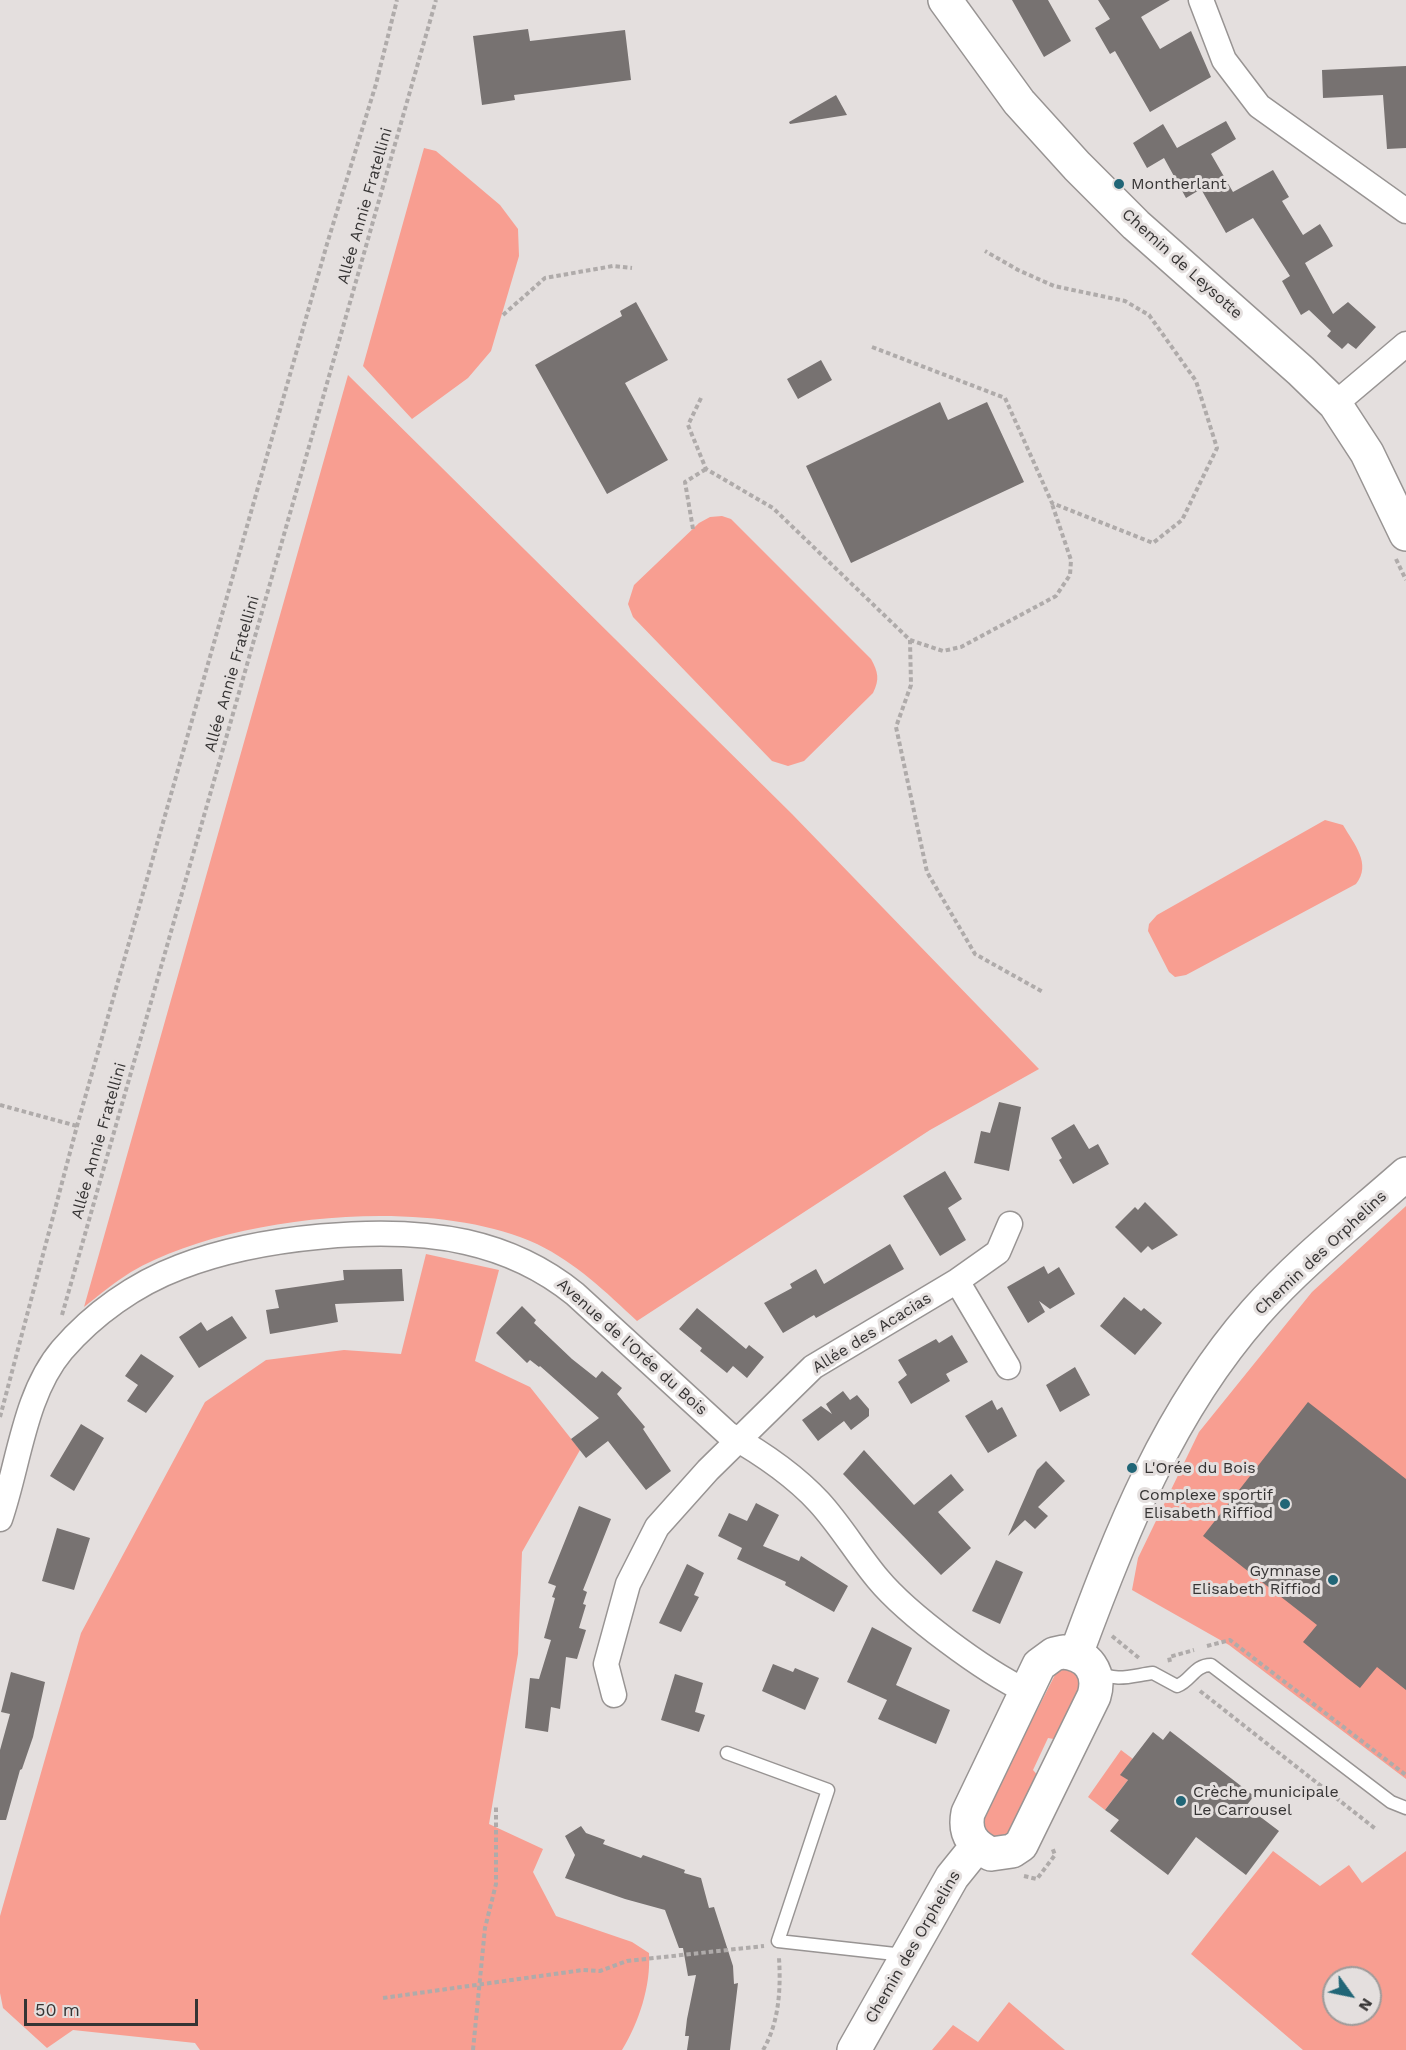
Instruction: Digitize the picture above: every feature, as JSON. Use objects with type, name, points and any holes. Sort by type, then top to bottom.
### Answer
[{"type":"street","name":"Chemin de Leysotte","points":[[945,0],[1019,102],[1077,166],[1136,225],[1335,404],[1367,453],[1406,534]]},
{"type":"street","points":[[1201,0],[1224,60],[1259,106],[1406,211]]},
{"type":"street","points":[[1335,404],[1406,344]]},
{"type":"street","name":"Chemin des Orphelins","points":[[854,2050],[952,1877],[977,1846],[991,1854],[1001,1854],[1021,1845],[1094,1696],[1097,1678],[1085,1661],[1094,1600],[1143,1485],[1174,1426],[1207,1373],[1263,1305],[1406,1174]]},
{"type":"street","name":"Allée des Acacias","points":[[614,1695],[606,1664],[628,1584],[657,1527],[739,1440],[813,1367],[957,1281],[998,1252],[1010,1224]]},
{"type":"street","name":"Avenue de l'Orée du Bois","points":[[0,1519],[33,1404],[43,1378],[62,1350],[108,1308],[135,1288],[180,1267],[260,1246],[325,1237],[380,1235],[432,1237],[466,1242],[494,1250],[553,1276],[728,1434],[818,1501],[878,1579],[904,1605],[944,1636],[1026,1692]]},
{"type":"street","points":[[957,1281],[1008,1367]]},
{"type":"street","points":[[977,1846],[967,1832],[968,1813],[1039,1665],[1046,1658],[1063,1652],[1085,1661]]},
{"type":"lane","points":[[1085,1661],[1110,1677],[1125,1678],[1153,1673],[1177,1686],[1182,1684],[1196,1669],[1204,1665],[1211,1665],[1380,1795],[1406,1808]]},
{"type":"lane","points":[[727,1753],[828,1790],[778,1941],[908,1955]]},
{"type":"path","points":[[0,1417],[77,1126],[327,244],[376,84],[397,0]]},
{"type":"path","name":"Allée Annie Fratellini","points":[[62,1350],[54,1343],[436,0]]},
{"type":"path","points":[[985,251],[1054,286],[1125,301],[1149,315],[1196,381],[1217,448],[1182,520],[1153,543],[1052,503]]},
{"type":"path","points":[[503,315],[545,278],[613,266],[632,268]]},
{"type":"path","points":[[701,398],[688,425],[706,469],[773,507],[910,640],[944,651],[961,647],[1056,596],[1070,575],[1071,560],[1052,503],[1005,398],[872,346]]},
{"type":"path","points":[[693,529],[685,482],[706,469]]},
{"type":"path","points":[[910,640],[911,685],[897,727],[927,873],[975,954],[1043,992]]},
{"type":"path","points":[[0,1105],[77,1126]]},
{"type":"path","points":[[1110,1634],[1145,1664]]},
{"type":"path","points":[[1179,1654],[1230,1640],[1406,1775]]},
{"type":"path","points":[[1194,1691],[1196,1688],[1377,1830]]},
{"type":"path","points":[[473,2050],[481,1983],[484,1928],[496,1884],[496,1805]]},
{"type":"path","points":[[383,1998],[583,1970],[600,1971],[627,1961],[763,1946],[778,1941],[780,1993],[770,2037],[763,2050]]},
{"type":"shaded area","points":[[424,148],[436,151],[500,205],[518,229],[519,256],[491,351],[468,378],[412,419],[363,366]]},
{"type":"shaded area","points":[[348,375],[792,814],[1039,1069],[930,1130],[637,1321],[578,1269],[537,1244],[493,1229],[443,1220],[388,1216],[332,1218],[275,1225],[222,1236],[173,1252],[131,1272],[84,1307]]},
{"type":"shaded area","points":[[722,516],[731,519],[871,659],[877,672],[877,684],[873,693],[804,761],[788,766],[772,761],[633,617],[628,604],[634,585],[699,523],[710,517]]},
{"type":"shaded area","points":[[1325,820],[1343,825],[1360,854],[1362,869],[1356,884],[1186,975],[1175,977],[1169,972],[1148,931],[1149,924],[1157,915]]},
{"type":"shaded area","name":"Complexe sportif Elisabeth Riffiod","points":[[1406,1206],[1406,1779],[1229,1645],[1132,1590],[1138,1558],[1199,1432],[1312,1292]]},
{"type":"shaded area","points":[[426,1254],[499,1270],[475,1361],[530,1387],[580,1450],[522,1552],[518,1654],[489,1824],[543,1849],[533,1872],[556,1916],[632,1942],[649,1953],[646,1991],[634,2028],[622,2050],[200,2050],[195,2043],[73,2030],[47,2048],[3,2008],[0,1993],[0,1916],[81,1633],[205,1402],[266,1360],[344,1350],[401,1354]]},
{"type":"shaded area","points":[[1062,1667],[1084,1676],[1059,1740],[1048,1738],[1033,1770],[1040,1778],[1007,1838],[996,1840],[986,1830],[984,1814],[1056,1673]]},
{"type":"shaded area","points":[[1121,1750],[1133,1759],[1121,1774],[1128,1780],[1105,1810],[1088,1797]]},
{"type":"shaded area","points":[[1273,1851],[1320,1886],[1349,1865],[1362,1883],[1406,1851],[1406,2050],[1303,2050],[1191,1954]]},
{"type":"shaded area","points":[[1009,2002],[1065,2050],[932,2050],[953,2025],[978,2042]]},
{"type":"building","points":[[1012,0],[1048,0],[1071,41],[1044,57]]},
{"type":"building","points":[[1098,0],[1170,0],[1141,17],[1160,49],[1191,31],[1211,77],[1150,112],[1115,51],[1110,54],[1095,28],[1110,19]]},
{"type":"building","points":[[528,29],[530,41],[625,30],[631,80],[514,95],[515,100],[482,105],[473,36]]},
{"type":"building","points":[[1406,66],[1406,148],[1387,149],[1383,95],[1323,98],[1322,70]]},
{"type":"building","points":[[836,95],[847,115],[790,124],[789,122]]},
{"type":"building","points":[[1226,121],[1236,139],[1211,154],[1233,192],[1273,170],[1289,197],[1282,201],[1303,235],[1320,224],[1328,237],[1333,246],[1305,263],[1333,314],[1348,302],[1376,327],[1356,349],[1348,343],[1342,349],[1327,336],[1331,331],[1309,310],[1301,315],[1282,281],[1290,276],[1253,218],[1226,233],[1201,189],[1186,198],[1164,158],[1147,168],[1133,143],[1163,124],[1177,148]]},
{"type":"building","points":[[636,302],[668,360],[625,383],[668,460],[607,494],[535,365],[622,316],[620,311]]},
{"type":"building","points":[[821,360],[832,380],[798,399],[787,379]]},
{"type":"building","points":[[940,402],[948,420],[987,402],[1024,482],[851,563],[806,466]]},
{"type":"building","points":[[999,1102],[1021,1107],[1009,1171],[974,1163],[981,1131],[990,1133]]},
{"type":"building","points":[[1074,1124],[1089,1149],[1098,1144],[1109,1164],[1073,1184],[1059,1160],[1062,1158],[1051,1138]]},
{"type":"building","points":[[945,1171],[962,1199],[948,1208],[966,1240],[940,1256],[903,1196]]},
{"type":"building","points":[[1145,1202],[1178,1235],[1152,1250],[1148,1246],[1141,1253],[1115,1227],[1135,1207],[1138,1210]]},
{"type":"building","points":[[890,1244],[904,1269],[816,1318],[814,1315],[783,1333],[764,1303],[792,1288],[790,1284],[816,1269],[824,1284]]},
{"type":"building","points":[[1044,1266],[1048,1274],[1059,1267],[1075,1294],[1050,1309],[1039,1301],[1045,1312],[1028,1323],[1007,1287]]},
{"type":"building","points":[[402,1269],[404,1301],[335,1304],[338,1322],[270,1334],[266,1310],[279,1308],[275,1290],[344,1280],[343,1270]]},
{"type":"building","points":[[1124,1297],[1141,1311],[1144,1308],[1162,1323],[1135,1355],[1100,1326]]},
{"type":"building","points":[[522,1306],[536,1320],[534,1323],[572,1359],[596,1378],[602,1371],[622,1388],[617,1394],[645,1427],[643,1429],[671,1471],[646,1490],[608,1441],[586,1458],[571,1439],[599,1418],[540,1366],[530,1360],[527,1363],[496,1333]]},
{"type":"building","points":[[697,1308],[746,1349],[749,1345],[764,1357],[747,1378],[733,1366],[727,1373],[700,1351],[702,1348],[679,1329]]},
{"type":"building","points":[[232,1316],[247,1338],[199,1368],[179,1337],[201,1322],[207,1331]]},
{"type":"building","points":[[952,1335],[968,1362],[946,1374],[950,1381],[911,1404],[898,1382],[907,1375],[898,1360],[936,1339],[939,1343]]},
{"type":"building","points":[[141,1354],[174,1376],[146,1413],[127,1401],[138,1385],[125,1376]]},
{"type":"building","points":[[1075,1367],[1090,1395],[1060,1412],[1046,1385]]},
{"type":"building","points":[[843,1391],[850,1400],[857,1395],[869,1409],[869,1416],[851,1430],[844,1421],[818,1441],[802,1420],[821,1406],[832,1414],[826,1404]]},
{"type":"building","points":[[992,1400],[997,1410],[1002,1407],[1017,1436],[988,1453],[965,1416]]},
{"type":"building","name":"Gymnase Elisabeth Riffiod","points":[[1308,1402],[1406,1479],[1406,1690],[1377,1667],[1360,1688],[1303,1642],[1317,1625],[1203,1536]]},
{"type":"building","points":[[81,1424],[104,1438],[74,1491],[50,1476]]},
{"type":"building","points":[[864,1450],[914,1505],[951,1474],[964,1490],[938,1512],[971,1548],[941,1575],[843,1474]]},
{"type":"building","points":[[1046,1461],[1065,1481],[1038,1507],[1048,1516],[1035,1529],[1025,1520],[1008,1536],[1037,1470]]},
{"type":"building","points":[[756,1503],[779,1515],[763,1546],[799,1561],[801,1556],[848,1586],[834,1612],[785,1585],[786,1582],[737,1559],[742,1548],[718,1536],[729,1513],[747,1521]]},
{"type":"building","points":[[579,1506],[611,1519],[583,1590],[587,1592],[583,1604],[586,1605],[579,1628],[586,1630],[577,1659],[566,1657],[560,1709],[551,1707],[548,1732],[525,1728],[530,1678],[539,1679],[551,1640],[544,1638],[556,1586],[548,1583]]},
{"type":"building","points":[[57,1528],[90,1538],[74,1590],[42,1581]]},
{"type":"building","points":[[996,1560],[1023,1572],[1000,1624],[972,1611]]},
{"type":"building","points":[[687,1564],[704,1573],[694,1595],[699,1597],[681,1632],[659,1623]]},
{"type":"building","points":[[872,1627],[912,1648],[896,1685],[950,1710],[936,1744],[878,1719],[887,1700],[847,1682]]},
{"type":"building","points":[[773,1664],[793,1672],[795,1668],[819,1678],[805,1710],[762,1691]]},
{"type":"building","points":[[11,1672],[45,1682],[33,1737],[20,1770],[6,1820],[0,1820],[0,1750],[10,1714],[1,1712]]},
{"type":"building","points":[[675,1674],[703,1683],[695,1712],[705,1715],[699,1732],[661,1720]]},
{"type":"building","name":"Crèche municipale Le Carrousel","points":[[1170,1731],[1254,1796],[1246,1806],[1279,1831],[1246,1875],[1196,1837],[1168,1875],[1110,1831],[1119,1820],[1105,1810],[1128,1780],[1120,1775],[1153,1732],[1163,1740]]},
{"type":"building","points":[[581,1826],[586,1833],[605,1840],[603,1844],[641,1858],[643,1855],[701,1878],[709,1908],[714,1907],[733,1966],[734,1984],[738,1983],[730,2050],[687,2050],[689,2036],[685,2036],[687,2019],[696,1975],[688,1976],[683,1948],[679,1948],[665,1910],[565,1878],[575,1855],[565,1836]]},
{"type":"place","name":"Montherlant","points":[[1119,184]]},
{"type":"place","name":"L'Orée du Bois","points":[[1132,1468]]},
{"type":"place","name":"Complexe sportif Elisabeth Riffiod","points":[[1285,1504]]},
{"type":"place","name":"Gymnase Elisabeth Riffiod","points":[[1333,1580]]},
{"type":"place","name":"Crèche municipale Le Carrousel","points":[[1181,1801]]}]
